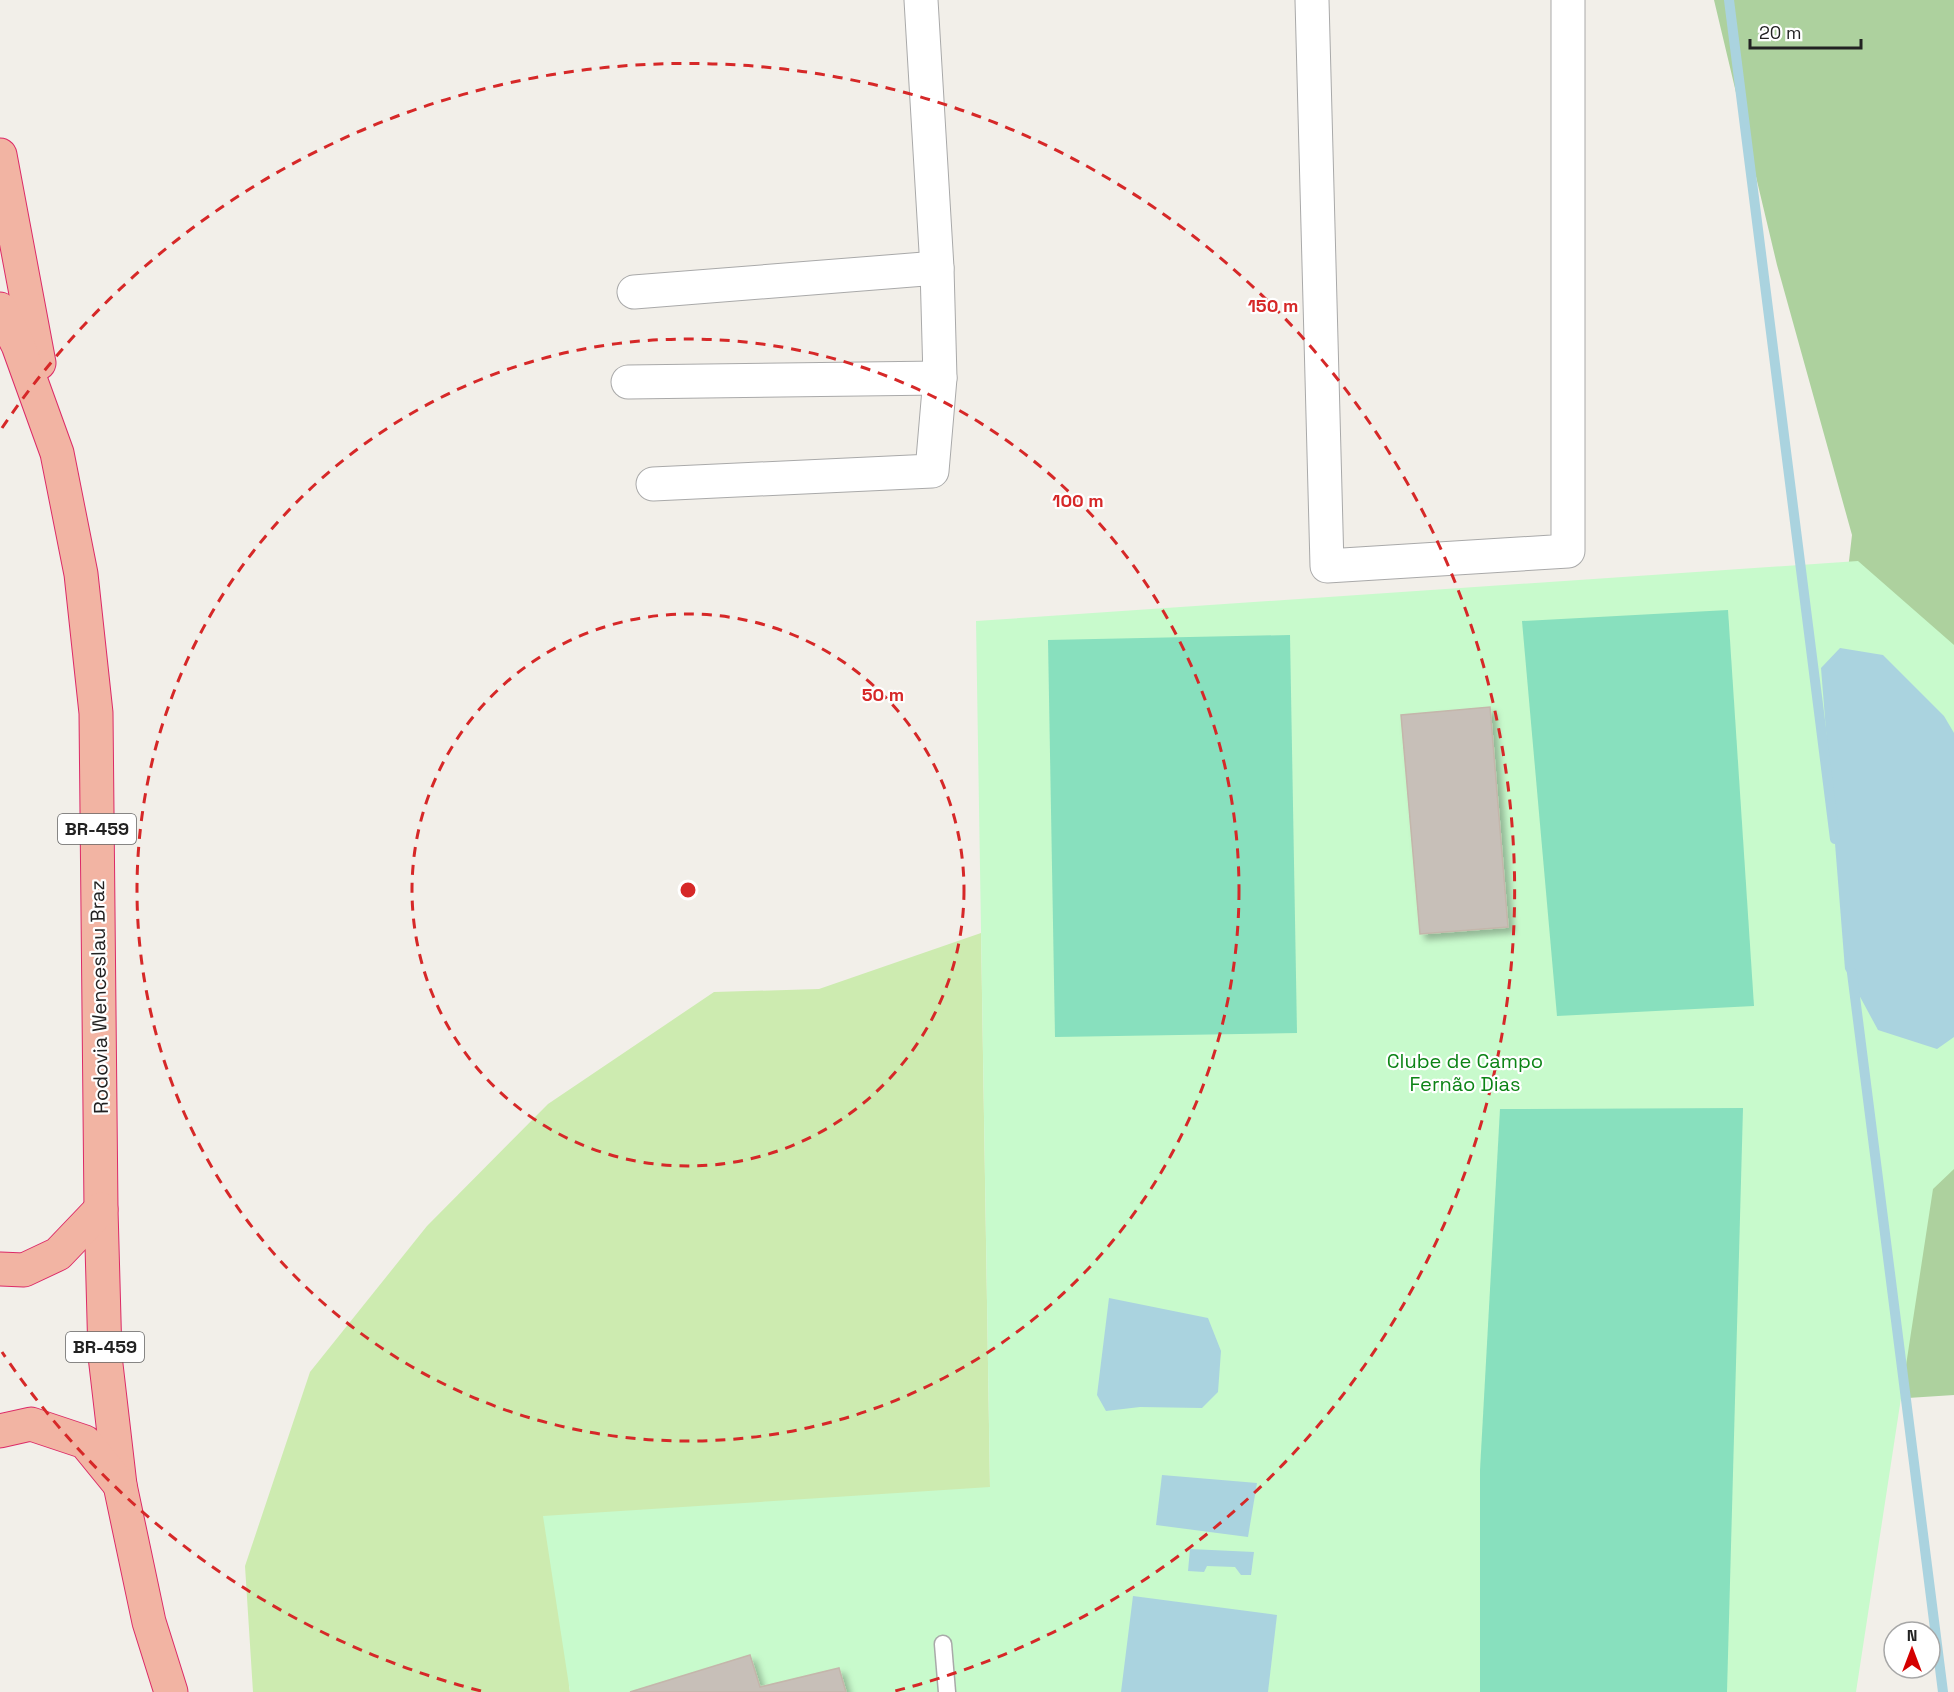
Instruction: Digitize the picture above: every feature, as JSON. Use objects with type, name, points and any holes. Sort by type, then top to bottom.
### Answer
[{"type":"highway","points":[[0,156],[57,453]]},
{"type":"highway","name":"Rodovia Wenceslau Braz","points":[[0,309],[18,345],[57,453],[81,574],[96,714],[100,1209],[105,1356],[120,1485],[149,1622],[171,1692]]},
{"type":"highway","points":[[0,1269],[24,1270],[58,1254],[100,1209]]},
{"type":"highway","points":[[0,1431],[31,1424],[85,1442],[120,1485]]},
{"type":"street","points":[[654,484],[932,471],[940,378],[921,0]]},
{"type":"street","points":[[1312,0],[1327,566],[1568,551],[1568,0]]},
{"type":"street","points":[[634,292],[936,268]]},
{"type":"street","points":[[628,382],[940,378]]},
{"type":"lane","points":[[943,1644],[947,1692]]},
{"type":"green space","points":[[1714,0],[1954,0],[1954,733],[1841,630],[1852,535],[1777,265]]},
{"type":"green space","name":"Clube de Campo Fernão Dias","points":[[1858,561],[1954,645],[1954,1169],[1933,1189],[1856,1692],[570,1692],[543,1516],[990,1487],[976,621]]},
{"type":"green space","points":[[1728,610],[1754,1006],[1557,1016],[1522,621]]},
{"type":"green space","points":[[1290,635],[1297,1033],[1055,1037],[1048,640]]},
{"type":"green space","points":[[981,933],[990,1487],[569,1686],[570,1692],[253,1692],[245,1566],[310,1372],[427,1226],[548,1104],[714,992],[819,989]]},
{"type":"green space","points":[[1954,1061],[1954,1395],[1846,1402]]},
{"type":"green space","points":[[1743,1108],[1727,1692],[1480,1692],[1480,1470],[1500,1109]]},
{"type":"water","points":[[1840,648],[1883,655],[1944,716],[1954,733],[1954,1037],[1937,1049],[1878,1030],[1845,969],[1821,668]]},
{"type":"water","points":[[1109,1298],[1208,1318],[1221,1351],[1218,1392],[1202,1408],[1140,1407],[1106,1411],[1097,1395]]},
{"type":"water","points":[[1162,1475],[1257,1483],[1248,1537],[1156,1525]]},
{"type":"water","points":[[1190,1549],[1254,1552],[1251,1575],[1241,1575],[1235,1567],[1207,1566],[1204,1572],[1188,1571]]},
{"type":"water","points":[[1133,1596],[1277,1615],[1268,1692],[1121,1692]]},
{"type":"building","points":[[1490,707],[1508,927],[1420,934],[1401,715]]},
{"type":"building","points":[[750,1655],[760,1687],[839,1668],[846,1692],[630,1692]]},
{"type":"waterway","points":[[1729,0],[1835,839]]},
{"type":"waterway","points":[[1852,973],[1943,1692]]}]
